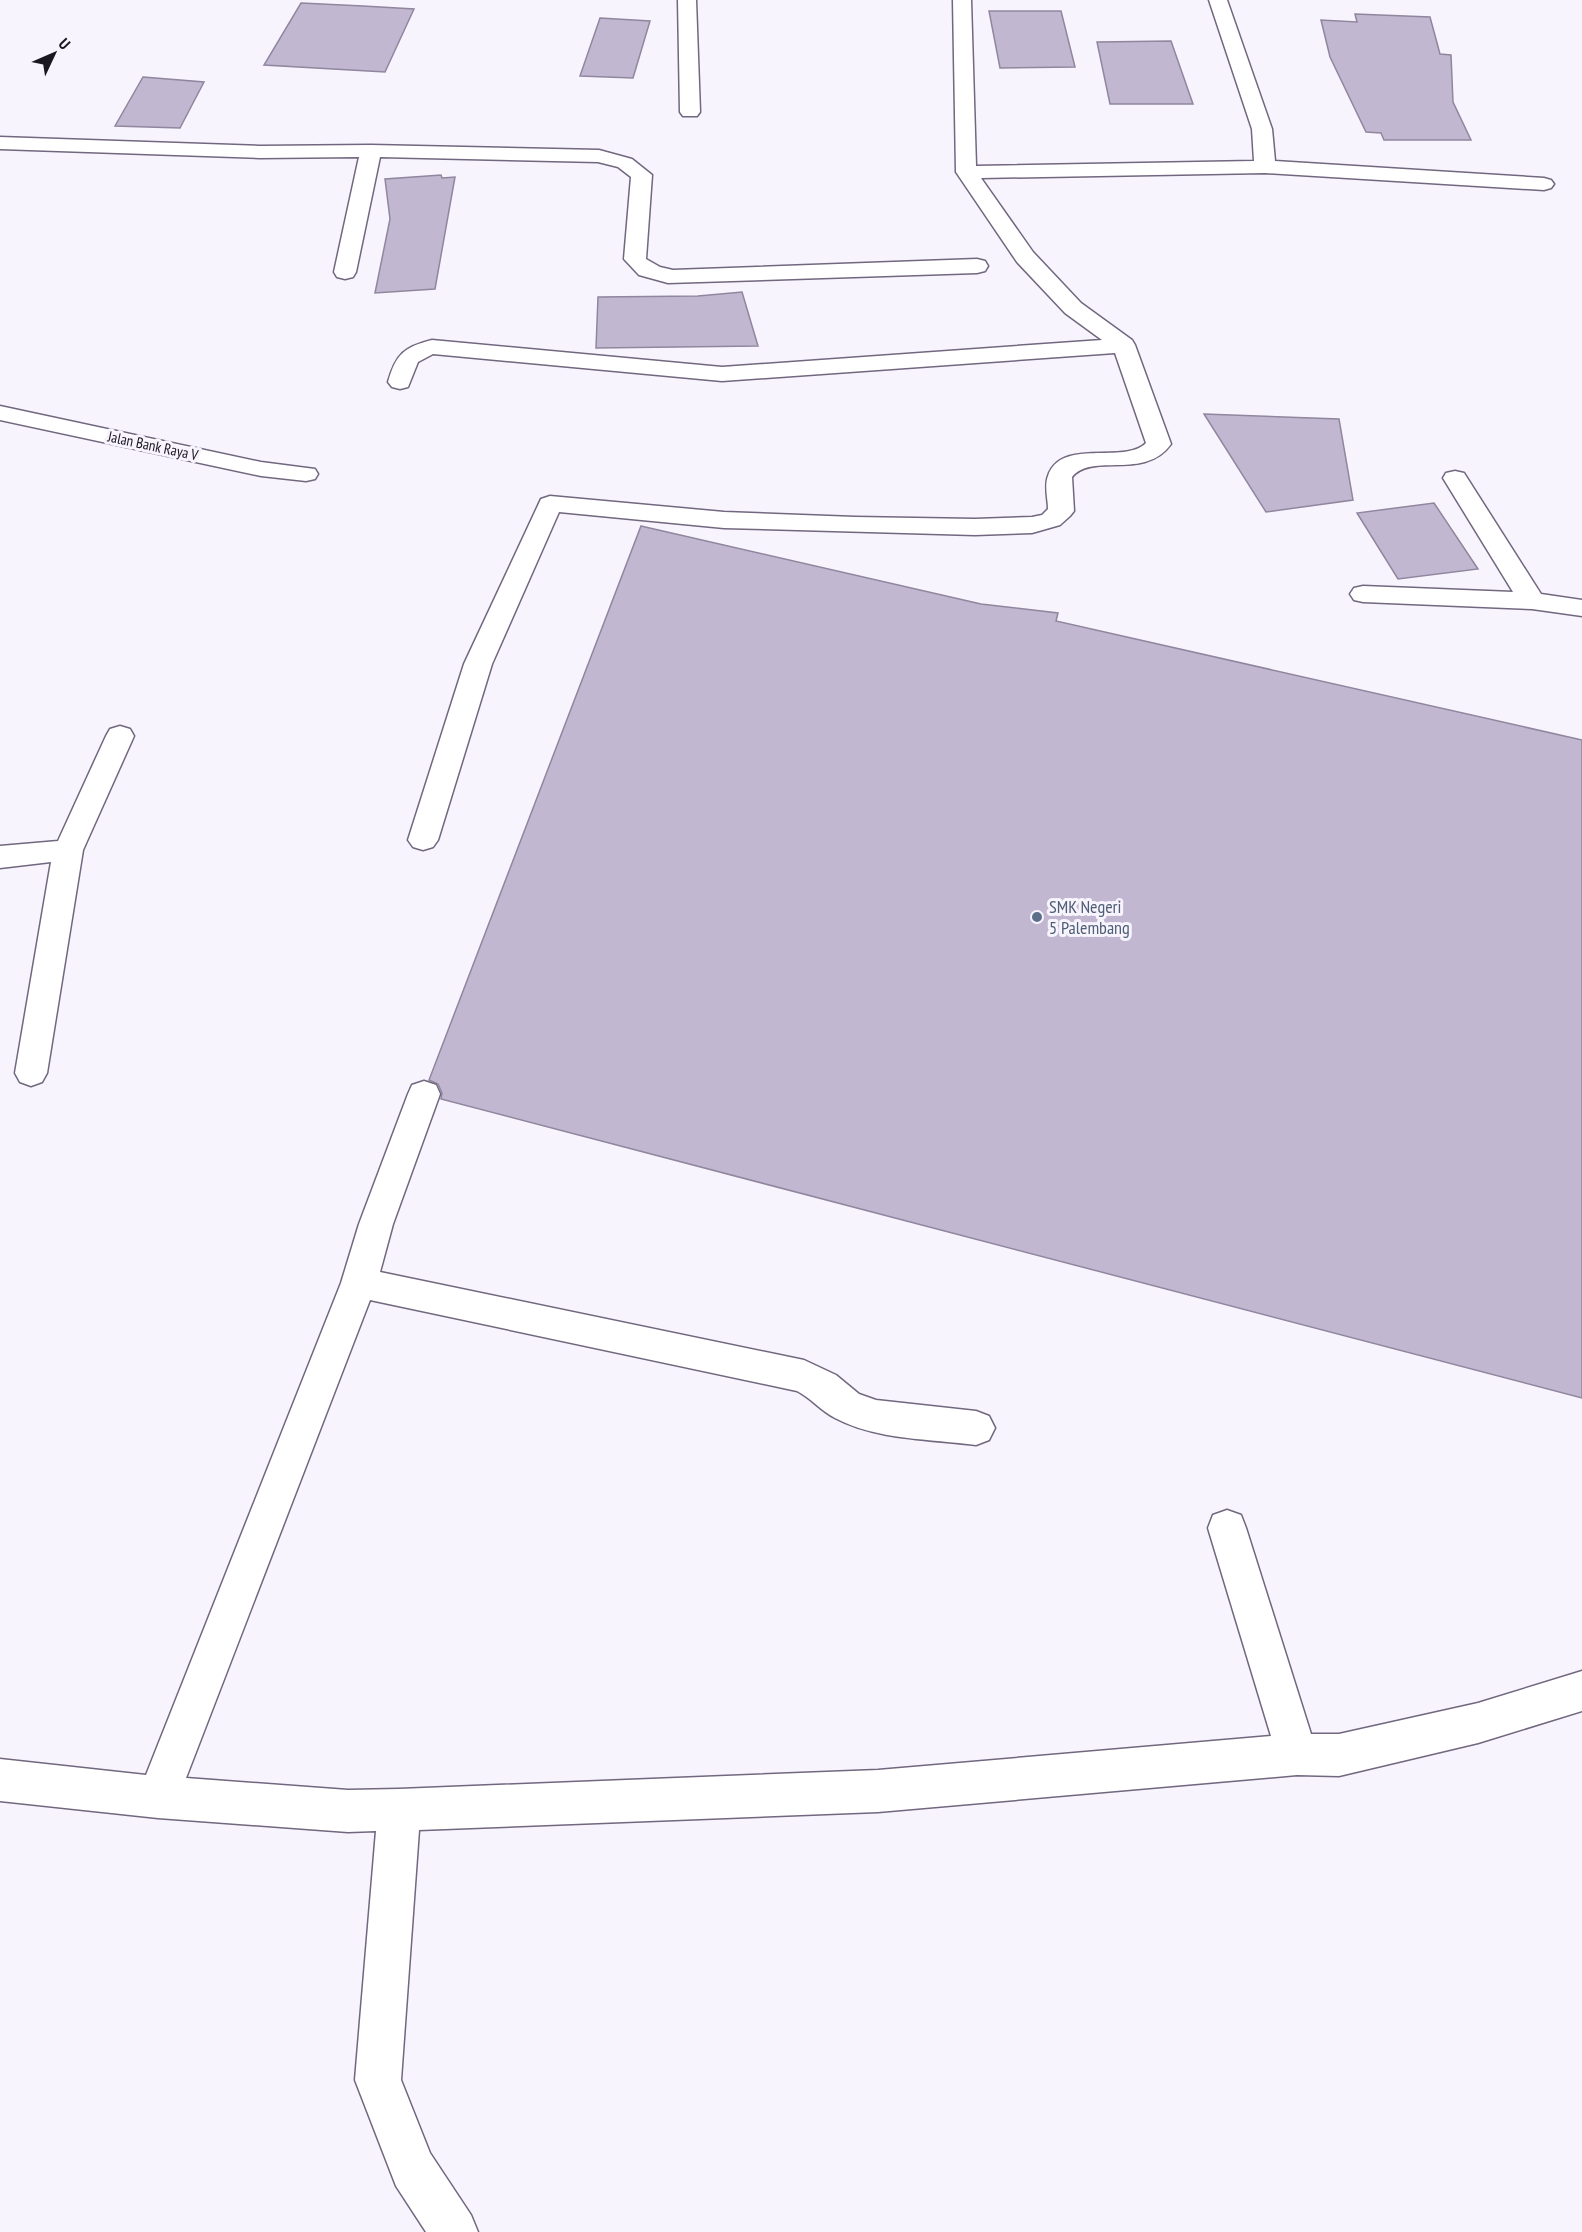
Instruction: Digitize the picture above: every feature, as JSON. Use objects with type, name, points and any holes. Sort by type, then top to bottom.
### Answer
[{"type":"street","points":[[687,0],[690,112]]},
{"type":"street","points":[[423,840],[478,664],[550,504],[724,520],[975,527],[1043,523],[1061,511],[1060,476],[1065,469],[1080,462],[1144,455],[1156,449],[1159,444],[1124,345],[1073,308],[1025,257],[966,172],[962,0]]},
{"type":"street","points":[[1218,0],[1262,129],[1265,167]]},
{"type":"street","points":[[0,143],[260,152],[371,151],[586,155],[610,158],[625,163],[642,175],[635,259],[643,267],[660,275],[673,277],[977,266]]},
{"type":"street","points":[[345,272],[371,151]]},
{"type":"street","points":[[966,172],[1265,167],[1544,183]]},
{"type":"street","points":[[400,382],[406,361],[415,352],[432,347],[722,374],[1124,345]]},
{"type":"street","name":"Jalan Bank Raya V","points":[[0,413],[261,469],[306,474]]},
{"type":"street","points":[[1455,478],[1532,601]]},
{"type":"street","points":[[1364,594],[1532,601],[1582,608]]},
{"type":"street","points":[[31,1073],[68,850],[120,736]]},
{"type":"street","points":[[0,857],[68,850]]},
{"type":"street","points":[[158,1797],[359,1284],[376,1224],[424,1094]]},
{"type":"street","points":[[359,1284],[804,1376],[823,1386],[847,1406],[876,1416],[976,1428]]},
{"type":"street","points":[[1227,1528],[1297,1754]]},
{"type":"street","points":[[0,1780],[158,1797],[348,1811],[878,1791],[1297,1754],[1339,1755],[1478,1723],[1582,1691]]},
{"type":"street","points":[[399,1810],[378,2080],[414,2169],[454,2232]]},
{"type":"building","points":[[301,3],[414,9],[385,72],[264,65]]},
{"type":"building","points":[[989,11],[1061,11],[1075,67],[1000,68]]},
{"type":"building","points":[[1355,14],[1430,17],[1440,54],[1451,55],[1453,102],[1471,140],[1384,140],[1381,133],[1366,132],[1330,57],[1321,20],[1357,22]]},
{"type":"building","points":[[600,18],[650,21],[633,78],[580,76]]},
{"type":"building","points":[[1171,41],[1193,104],[1110,104],[1097,42]]},
{"type":"building","points":[[143,77],[204,82],[180,128],[115,126]]},
{"type":"building","points":[[441,175],[442,178],[455,177],[435,289],[375,293],[390,219],[385,179]]},
{"type":"building","points":[[742,292],[758,346],[596,348],[598,297],[698,296]]},
{"type":"building","points":[[1204,414],[1339,419],[1353,500],[1266,512]]},
{"type":"building","points":[[1434,503],[1478,569],[1398,579],[1357,513]]},
{"type":"building","name":"SMK Negeri 5 Palembang","points":[[641,526],[981,604],[1058,613],[1056,621],[1582,740],[1582,1398],[441,1099],[442,1093],[438,1084],[429,1080]]},
{"type":"place","name":"SMK Negeri 5 Palembang","points":[[1037,917]]}]
